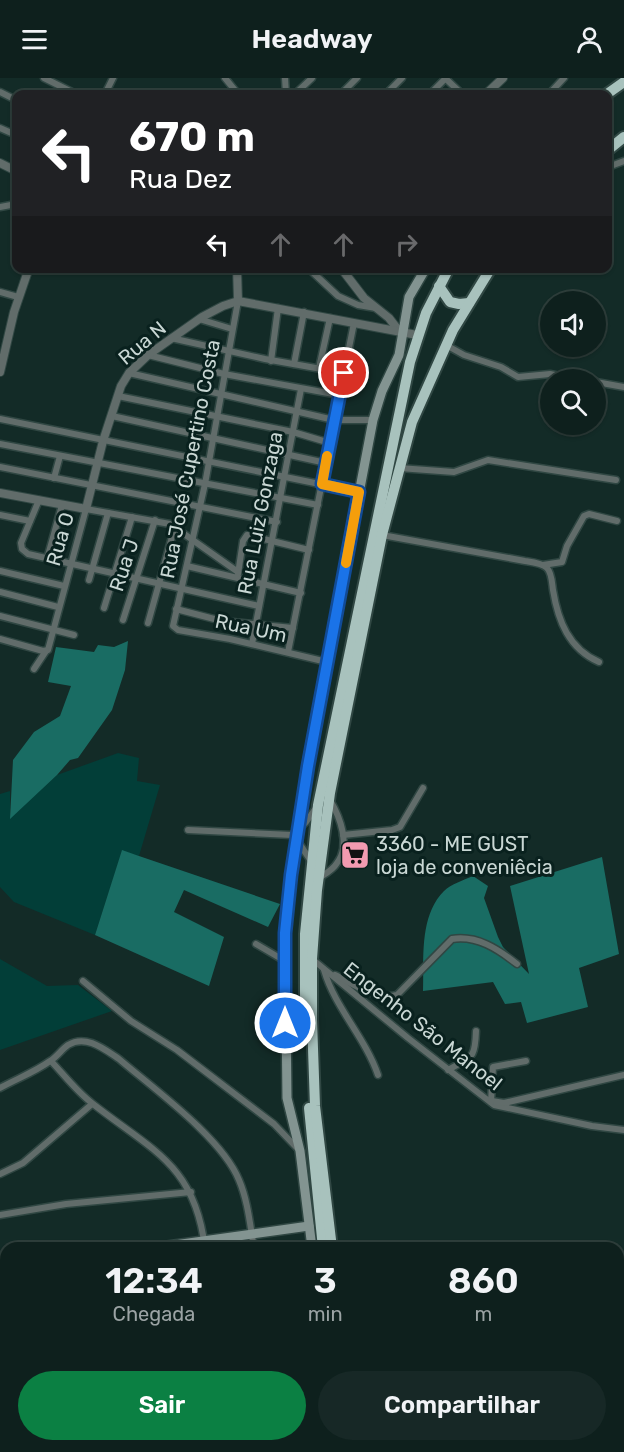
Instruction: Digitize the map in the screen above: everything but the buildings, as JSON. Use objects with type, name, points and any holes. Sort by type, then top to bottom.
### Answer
[{"type":"highway","points":[[322,1242],[309,1119],[304,1005],[305,934],[318,805],[398,410],[417,335],[445,273]]},
{"type":"highway","points":[[331,1242],[315,1106],[312,1054],[312,959],[318,879],[330,798],[382,535],[412,422],[446,345],[488,273]]},
{"type":"highway","points":[[439,286],[450,302],[469,303]]},
{"type":"main road","points":[[311,1242],[300,1150],[287,1098],[285,961],[287,907],[308,766],[374,420],[382,391],[399,355],[409,297],[423,273]]},
{"type":"main road","points":[[218,1242],[252,1234],[309,1226]]},
{"type":"street","points":[[44,78],[68,90]]},
{"type":"street","points":[[225,78],[235,90]]},
{"type":"street","points":[[299,90],[312,78]]},
{"type":"street","points":[[345,90],[357,78]]},
{"type":"street","points":[[390,90],[402,78]]},
{"type":"street","points":[[434,90],[445,78],[458,90]]},
{"type":"street","points":[[490,90],[503,78]]},
{"type":"street","points":[[553,90],[564,78]]},
{"type":"street","points":[[0,372],[18,297],[27,273]]},
{"type":"street","points":[[237,273],[238,301],[417,335]]},
{"type":"street","points":[[313,273],[338,296],[358,305],[376,308]]},
{"type":"street","points":[[345,273],[364,298],[402,332]]},
{"type":"street","points":[[0,292],[18,297]]},
{"type":"street","name":"Rua N","points":[[103,441],[121,386],[129,373],[148,355],[213,310],[238,301]]},
{"type":"street","name":"Rua José Cupertino Costa","points":[[173,623],[205,484],[238,301]]},
{"type":"street","points":[[271,361],[278,308]]},
{"type":"street","points":[[294,364],[304,312]]},
{"type":"street","points":[[319,368],[330,318]]},
{"type":"street","points":[[199,320],[232,329]]},
{"type":"street","points":[[288,652],[354,323]]},
{"type":"street","points":[[171,338],[271,361],[344,373]]},
{"type":"street","points":[[446,345],[464,355],[501,367],[518,377],[540,375]]},
{"type":"street","points":[[148,355],[224,374],[339,395]]},
{"type":"street","points":[[129,373],[334,420],[374,420]]},
{"type":"street","points":[[606,384],[624,387]]},
{"type":"street","name":"Rua Luiz Gonzaga","points":[[252,644],[301,389]]},
{"type":"street","points":[[118,396],[293,432],[330,443]]},
{"type":"street","points":[[112,416],[213,439],[289,453],[326,463]]},
{"type":"street","points":[[0,419],[359,492]]},
{"type":"street","name":"Rua O","points":[[47,649],[103,441]]},
{"type":"street","points":[[0,444],[318,506]]},
{"type":"street","points":[[54,478],[60,456]]},
{"type":"street","points":[[399,468],[454,472],[488,460],[616,480]]},
{"type":"street","points":[[0,467],[277,522]]},
{"type":"street","points":[[0,493],[155,520],[175,526],[237,575]]},
{"type":"street","points":[[39,500],[22,538],[21,546],[24,551],[70,565],[259,606]]},
{"type":"street","points":[[47,559],[62,504]]},
{"type":"street","points":[[89,580],[108,513]]},
{"type":"street","points":[[382,535],[542,565],[562,562],[567,546],[584,516],[589,514],[617,521]]},
{"type":"street","points":[[0,515],[30,521]]},
{"type":"street","points":[[104,608],[132,517]]},
{"type":"street","name":"Rua J","points":[[123,620],[155,520]]},
{"type":"street","points":[[148,623],[175,526]]},
{"type":"street","points":[[237,575],[244,538],[247,535],[309,550]]},
{"type":"street","points":[[542,565],[550,573],[564,631],[579,649],[599,662]]},
{"type":"street","points":[[187,566],[237,575],[263,585],[301,593]]},
{"type":"street","points":[[0,571],[64,586]]},
{"type":"street","points":[[0,592],[58,607]]},
{"type":"street","points":[[176,609],[222,621],[293,628]]},
{"type":"street","points":[[0,616],[74,635]]},
{"type":"street","name":"Rua Um","points":[[173,623],[178,630],[252,644],[327,662]]},
{"type":"street","points":[[0,639],[47,649],[34,669]]},
{"type":"street","points":[[343,835],[392,830],[400,827],[423,788]]},
{"type":"street","points":[[318,879],[338,862],[343,850],[343,835],[338,814],[330,798]]},
{"type":"street","points":[[296,835],[318,805]]},
{"type":"street","points":[[188,830],[296,835]]},
{"type":"street","points":[[296,835],[312,864]]},
{"type":"street","points":[[324,969],[385,998],[397,995],[452,939],[464,937],[484,943],[500,950],[516,964]]},
{"type":"street","points":[[256,944],[285,961]]},
{"type":"street","name":"Engenho São Manoel","points":[[312,959],[448,1070],[500,1107],[624,1130]]},
{"type":"street","points":[[324,969],[330,989],[372,1056],[378,1076]]},
{"type":"street","points":[[83,981],[131,1021],[177,1050],[274,1124],[300,1150]]},
{"type":"street","points":[[448,1070],[473,1055],[476,1031]]},
{"type":"street","points":[[0,1088],[51,1061],[73,1042],[87,1041],[119,1059],[215,1144],[234,1170],[245,1200],[253,1242]]},
{"type":"street","points":[[51,1061],[92,1104],[137,1137],[177,1171],[191,1192],[198,1210],[204,1242]]},
{"type":"street","points":[[526,1061],[493,1067],[491,1102],[504,1103],[624,1075]]},
{"type":"street","points":[[0,1174],[23,1163],[92,1104]]},
{"type":"street","points":[[0,1215],[66,1204],[191,1192]]},
{"type":"shaded area","points":[[128,641],[125,670],[112,710],[78,758],[70,760],[10,819],[13,760],[34,732],[60,716],[71,686],[48,682],[56,647],[94,652],[98,645],[114,647]]},
{"type":"shaded area","points":[[118,753],[139,758],[137,781],[160,785],[139,856],[122,851],[95,935],[14,902],[0,887],[0,794],[10,791],[10,818],[57,775]]},
{"type":"shaded area","points":[[122,850],[280,904],[268,927],[184,890],[174,912],[224,937],[209,986],[95,935]]},
{"type":"shaded area","points":[[602,857],[619,954],[579,968],[588,1007],[527,1023],[521,1002],[505,1004],[493,982],[423,991],[424,938],[430,913],[444,891],[473,876],[488,886],[484,898],[498,937],[503,947],[529,974],[510,886]]},
{"type":"shaded area","points":[[0,959],[47,986],[78,985],[112,1011],[0,1050]]},
{"type":"slow traffic","points":[[327,456],[322,484],[359,492],[346,563]]},
{"type":"place","name":"3360 - ME GUST loja de conveniêcia","points":[[355,855]]},
{"type":"route","points":[[285,1023],[285,933],[291,875],[308,766],[359,492],[322,484],[344,373]]}]
